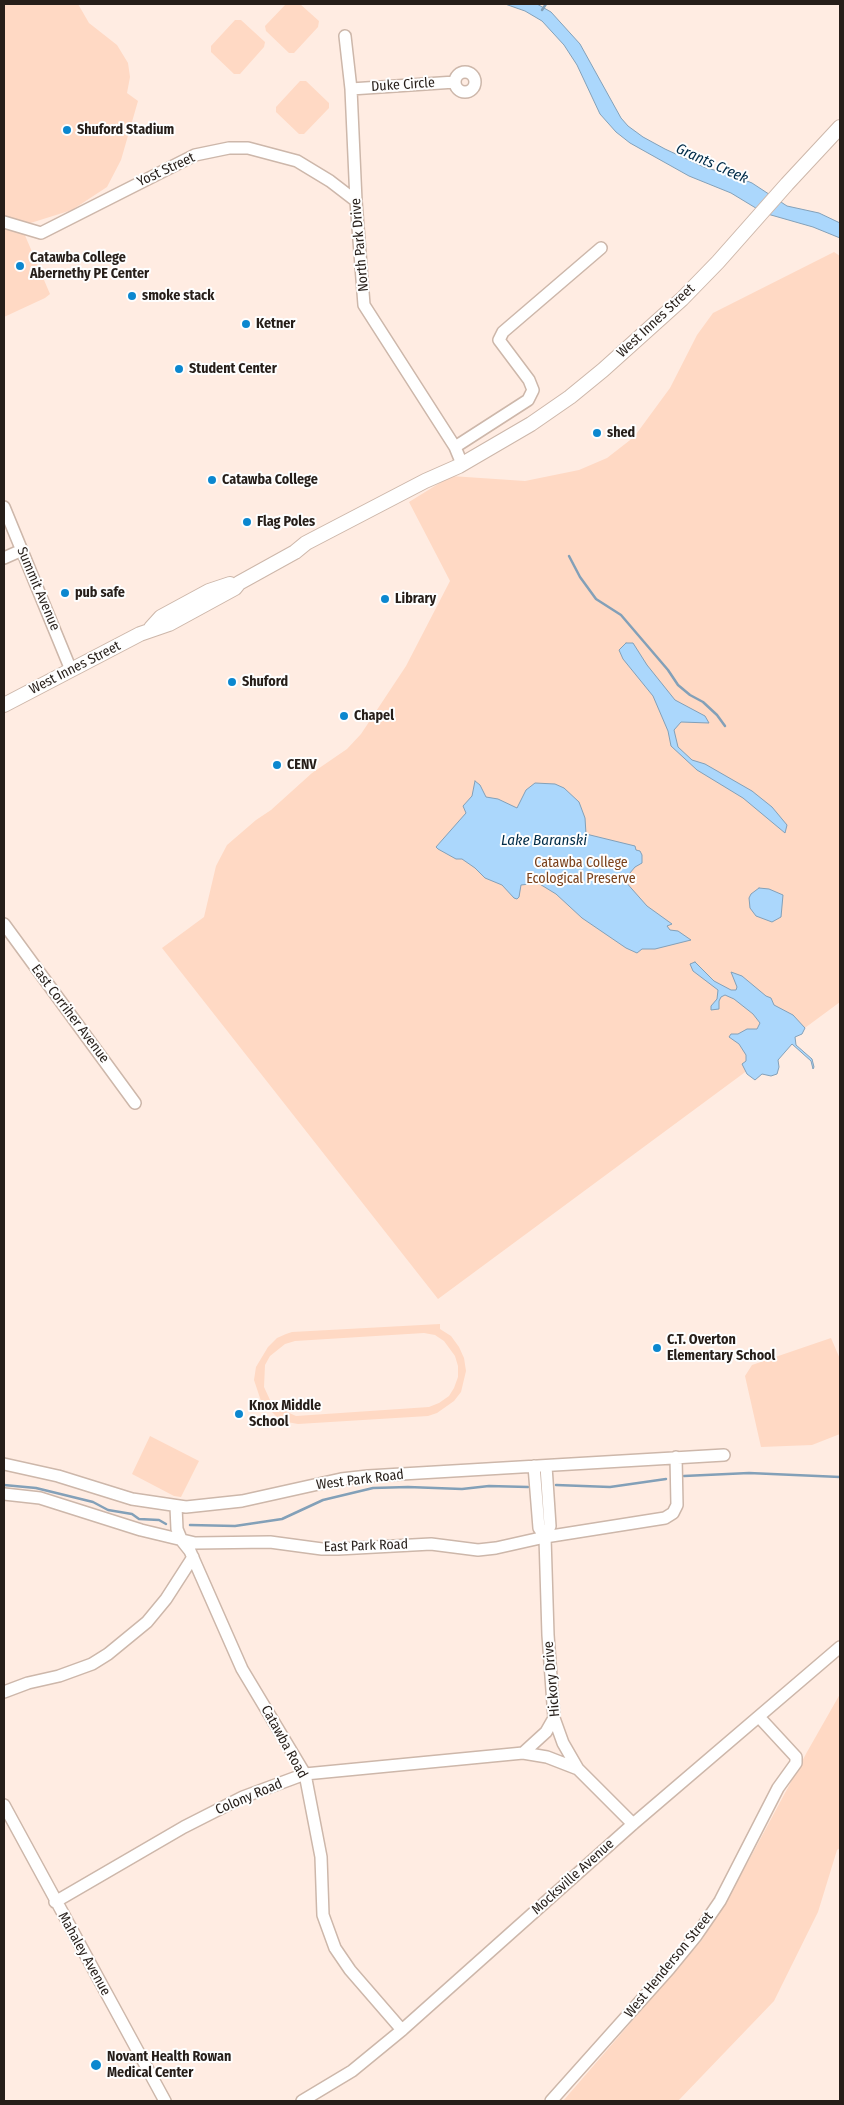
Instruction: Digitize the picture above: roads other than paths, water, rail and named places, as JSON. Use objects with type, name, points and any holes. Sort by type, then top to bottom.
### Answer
[{"type":"main road","name":"West Innes Street","points":[[4,705],[147,632],[169,624],[236,588],[239,583],[295,552],[310,550],[418,496],[439,475],[462,464],[531,424],[570,397],[603,370],[682,299],[840,127]]},
{"type":"street","name":"North Park Drive","points":[[345,36],[351,89],[356,201],[364,305],[455,447],[462,464]]},
{"type":"street","name":"Duke Circle","points":[[351,89],[455,82]]},
{"type":"street","name":"Yost Street","points":[[4,222],[41,233],[195,155],[229,148],[248,148],[297,161],[330,181],[356,201]]},
{"type":"street","points":[[455,447],[528,400],[533,390],[529,380],[499,340],[503,332],[601,248]]},
{"type":"street","name":"Summit Avenue","points":[[4,508],[71,670]]},
{"type":"street","points":[[4,558],[22,550]]},
{"type":"street","name":"East Corriher Avenue","points":[[4,924],[135,1102]]},
{"type":"street","name":"West Park Road","points":[[4,1464],[58,1476],[132,1499],[176,1506],[205,1506],[242,1501],[341,1479],[368,1476],[724,1455]]},
{"type":"street","name":"East Park Road","points":[[4,1494],[40,1498],[182,1541],[196,1543],[270,1542],[322,1549],[431,1544],[478,1550],[669,1516],[676,1509],[677,1505],[676,1457]]},
{"type":"street","name":"Hickory Drive","points":[[534,1466],[539,1528],[545,1537]]},
{"type":"street","name":"Hickory Drive","points":[[546,1466],[550,1526],[545,1537],[548,1635],[554,1718],[563,1743],[578,1769],[633,1824]]},
{"type":"street","name":"Catawba Road","points":[[176,1506],[177,1529],[193,1558],[242,1669],[305,1774],[321,1857],[323,1914],[335,1948],[350,1970],[402,2030]]},
{"type":"street","points":[[4,1692],[92,1664],[108,1654],[148,1622],[193,1558]]},
{"type":"street","name":"Mocksville Avenue","points":[[302,2101],[352,2071],[402,2030],[633,1824],[840,1647]]},
{"type":"street","name":"West Henderson Street","points":[[551,2101],[664,1976],[701,1929],[720,1901],[778,1788],[796,1763],[796,1757],[759,1717]]},
{"type":"street","points":[[523,1753],[546,1732],[554,1718]]},
{"type":"street","name":"Colony Road","points":[[56,1902],[184,1827],[243,1797],[305,1774],[523,1753],[547,1757],[578,1769]]},
{"type":"street","name":"Mahaley Avenue","points":[[4,1805],[165,2101]]},
{"type":"water","points":[[505,4],[537,4],[551,12],[580,44],[621,118],[643,137],[706,168],[730,174],[752,183],[787,206],[819,213],[840,223],[840,238],[813,227],[764,213],[731,193],[689,176],[630,143],[616,132],[600,114],[577,65],[564,45],[542,21],[525,11]]},
{"type":"water","points":[[626,643],[633,643],[647,665],[675,700],[705,716],[709,723],[681,722],[674,730],[678,747],[692,760],[705,764],[752,791],[772,807],[787,825],[785,833],[743,798],[697,770],[671,746],[668,731],[653,696],[623,659],[619,650]]},
{"type":"water","name":"Lake Baranski","points":[[475,781],[480,785],[486,797],[498,799],[517,808],[526,790],[535,783],[555,784],[564,788],[579,802],[585,818],[586,834],[635,846],[636,850],[640,851],[642,863],[635,867],[624,880],[647,906],[672,924],[667,926],[670,930],[678,931],[691,940],[655,949],[642,949],[637,953],[626,948],[582,918],[556,894],[538,883],[521,885],[519,897],[517,899],[514,898],[502,885],[485,878],[462,859],[456,859],[438,849],[436,847],[466,813],[463,806],[472,796]]},
{"type":"water","points":[[759,888],[769,889],[783,895],[781,917],[772,922],[756,916],[750,908],[749,898]]},
{"type":"water","points":[[695,962],[714,981],[731,990],[736,990],[737,987],[731,972],[742,976],[771,998],[774,1005],[793,1015],[805,1028],[802,1034],[795,1037],[796,1045],[812,1059],[813,1069],[811,1061],[792,1044],[778,1060],[777,1074],[771,1076],[762,1074],[755,1080],[747,1074],[742,1064],[746,1061],[746,1055],[739,1044],[729,1037],[731,1034],[738,1034],[747,1029],[757,1029],[760,1023],[753,1014],[734,999],[725,995],[719,1001],[719,1009],[711,1010],[711,1006],[717,999],[718,990],[693,971],[690,964]]},
{"type":"waterway","points":[[542,10],[546,4]]},
{"type":"waterway","points":[[569,556],[580,577],[596,599],[621,615],[668,670],[678,685],[690,695],[703,702],[717,715],[725,726]]},
{"type":"waterway","points":[[684,1476],[749,1473],[840,1477]]},
{"type":"waterway","points":[[556,1485],[610,1487],[666,1479]]},
{"type":"waterway","points":[[4,1485],[36,1488],[93,1502],[108,1510],[132,1514],[139,1519],[159,1520],[166,1524]]},
{"type":"waterway","points":[[190,1525],[235,1526],[282,1519],[323,1500],[373,1488],[462,1489],[489,1486],[528,1487]]},
{"type":"place","name":"Shuford Stadium","points":[[67,130]]},
{"type":"place","name":"Catawba College Abernethy PE Center","points":[[20,266]]},
{"type":"place","name":"smoke stack","points":[[132,296]]},
{"type":"place","name":"Ketner","points":[[246,324]]},
{"type":"place","name":"Student Center","points":[[179,369]]},
{"type":"place","name":"shed","points":[[597,433]]},
{"type":"place","name":"Catawba College","points":[[212,480]]},
{"type":"place","name":"Flag Poles","points":[[247,522]]},
{"type":"place","name":"pub safe","points":[[65,593]]},
{"type":"place","name":"Library","points":[[385,599]]},
{"type":"place","name":"Shuford","points":[[232,682]]},
{"type":"place","name":"Chapel","points":[[344,716]]},
{"type":"place","name":"CENV","points":[[277,765]]},
{"type":"place","name":"C.T. Overton Elementary School","points":[[657,1348]]},
{"type":"place","name":"Knox Middle School","points":[[239,1414]]},
{"type":"place","name":"Novant Health Rowan Medical Center","points":[[96,2065]]},
{"type":"water label","name":"Grants Creek","points":[[712,164]]},
{"type":"park label","name":"Catawba College Ecological Preserve","points":[[581,872]]}]
